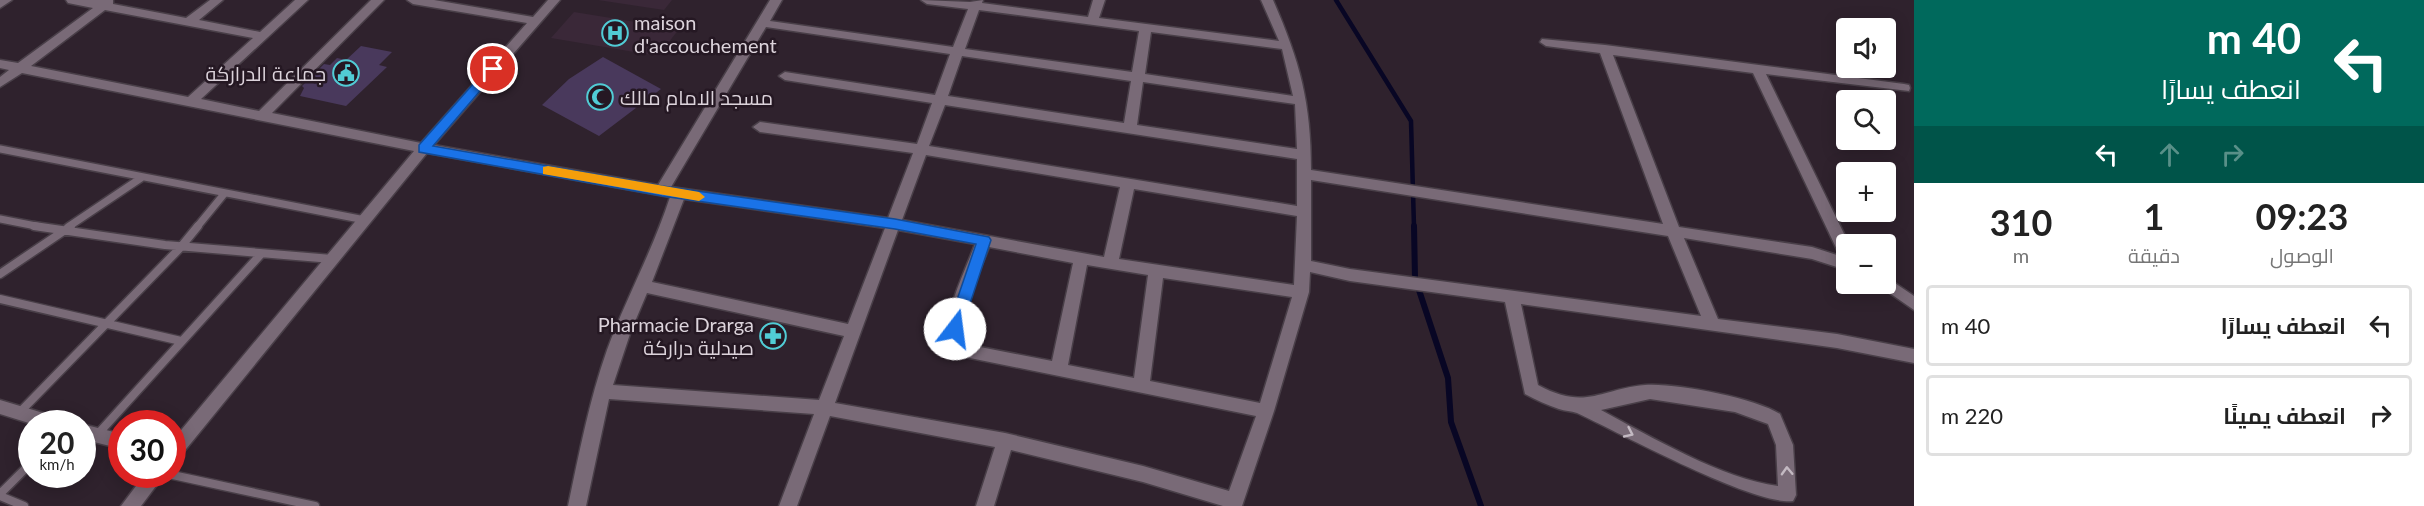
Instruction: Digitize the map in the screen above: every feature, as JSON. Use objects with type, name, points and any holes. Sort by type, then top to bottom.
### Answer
[{"type":"street","points":[[0,4],[6,0]]},
{"type":"street","points":[[72,0],[107,2],[262,36]]},
{"type":"street","points":[[190,21],[217,0]]},
{"type":"street","points":[[191,101],[302,0]]},
{"type":"street","points":[[263,115],[378,0]]},
{"type":"street","points":[[413,0],[447,3],[535,21]]},
{"type":"street","points":[[186,437],[424,148],[554,0]]},
{"type":"street","points":[[577,506],[602,391],[615,349],[661,247],[670,192],[761,23],[776,0]]},
{"type":"street","points":[[927,0],[975,4],[1092,22],[1287,46]]},
{"type":"street","points":[[1092,22],[1099,0]]},
{"type":"street","points":[[602,391],[825,408],[1005,441],[1143,474],[1233,504],[1266,411],[1301,292],[1303,265],[1305,154],[1301,101],[1287,46],[1267,0]]},
{"type":"street","points":[[0,83],[107,2]]},
{"type":"street","points":[[788,506],[852,331],[895,224],[975,4]]},
{"type":"street","points":[[761,23],[1301,101]]},
{"type":"street","points":[[1130,129],[1145,29]]},
{"type":"street","points":[[1546,42],[1904,88]]},
{"type":"street","points":[[1605,49],[1673,231],[1712,323]]},
{"type":"street","points":[[0,64],[424,148],[670,192],[895,224],[1156,272],[1301,292]]},
{"type":"street","points":[[1757,68],[1836,234]]},
{"type":"street","points":[[785,76],[1305,154]]},
{"type":"street","points":[[760,127],[921,149],[1304,212]]},
{"type":"street","points":[[1305,174],[1812,253],[1836,261]]},
{"type":"street","points":[[1110,264],[1128,183]]},
{"type":"street","points":[[984,240],[957,317],[954,333],[957,340],[971,352],[1266,411]]},
{"type":"street","points":[[1059,369],[1081,259]]},
{"type":"street","points":[[1303,265],[1350,275],[1511,295],[1837,341],[1914,356]]},
{"type":"street","points":[[1141,385],[1156,272]]},
{"type":"street","points":[[643,286],[852,331]]},
{"type":"street","points":[[1896,290],[1914,304]]},
{"type":"street","points":[[1511,295],[1531,389],[1554,403],[1577,405],[1603,403],[1650,392],[1754,408],[1773,417],[1779,426],[1787,465],[1787,495],[1776,496],[1736,483],[1610,424],[1577,405]]},
{"type":"street","points":[[0,407],[18,413]]},
{"type":"street","points":[[985,506],[1005,441]]},
{"type":"street","points":[[130,506],[145,488]]},
{"type":"lane","points":[[0,149],[365,220]]},
{"type":"lane","points":[[0,274],[141,178]]},
{"type":"lane","points":[[22,410],[180,248],[224,194]]},
{"type":"lane","points":[[0,219],[62,233],[180,248],[333,259]]},
{"type":"lane","points":[[96,426],[181,341],[261,254]]},
{"type":"lane","points":[[0,299],[181,341]]},
{"type":"lane","points":[[18,476],[0,495],[24,506]]},
{"type":"lane","points":[[186,478],[315,506]]},
{"type":"shaded area","points":[[598,0],[672,0],[664,10]]},
{"type":"shaded area","name":"maison d'accouchement","points":[[574,12],[679,29],[658,56],[551,38]]},
{"type":"building","name":"جماعة الدراركة","points":[[361,46],[392,52],[379,65],[387,67],[346,106],[300,96],[304,88],[302,86],[324,64],[330,65],[337,58],[346,60]]},
{"type":"building","name":"مسجد الامام مالك","points":[[603,57],[661,89],[599,136],[542,105],[569,79]]},
{"type":"waterway","points":[[1336,0],[1411,121],[1414,227]]},
{"type":"waterway","points":[[1414,226],[1415,278],[1448,378],[1451,422],[1481,506]]},
{"type":"slow traffic","points":[[548,171],[699,197]]},
{"type":"place","name":"maison d'accouchement","points":[[615,33]]},
{"type":"place","name":"جماعة الدراركة","points":[[346,73]]},
{"type":"place","name":"مسجد الامام مالك","points":[[600,97]]},
{"type":"place","name":"Pharmacie Drarga صيدلية دراركة","points":[[773,336]]},
{"type":"route","points":[[493,69],[424,148],[662,191],[895,224],[984,240],[957,317],[955,329]]}]
